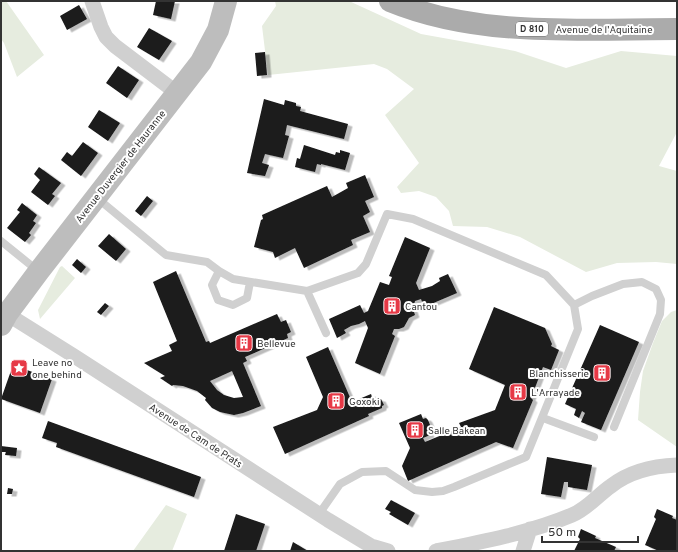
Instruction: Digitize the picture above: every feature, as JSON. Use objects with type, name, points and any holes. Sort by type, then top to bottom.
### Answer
[{"type":"main road","name":"Avenue Duvergier de Hauranne","points":[[4,319],[95,197],[201,62],[212,42],[223,15],[226,1]]},
{"type":"main road","name":"Avenue de l'Aquitaine","points":[[390,1],[424,12],[487,26],[541,29],[677,28]]},
{"type":"main road","name":"Avenue de l'Aquitaine","points":[[425,1],[462,9],[516,14],[677,14]]},
{"type":"street","points":[[92,1],[106,37],[115,46],[177,93]]},
{"type":"street","name":"Avenue de Cam de Prats","points":[[4,319],[74,356],[360,540],[371,546],[388,551]]},
{"type":"street","points":[[436,551],[530,529],[574,515],[592,503],[611,485],[628,475],[659,466],[677,465]]},
{"type":"street","points":[[523,551],[530,529]]},
{"type":"lane","points":[[95,197],[166,255],[207,262],[234,280],[307,291],[358,273],[366,264],[387,214],[413,219],[546,275],[574,305],[578,329],[526,458],[454,487],[432,492],[415,490],[386,471],[362,472],[340,484],[319,514]]},
{"type":"lane","points":[[1,241],[39,271]]},
{"type":"lane","points":[[219,271],[212,285],[218,300],[233,305],[246,298],[250,282]]},
{"type":"lane","points":[[574,305],[623,284],[642,282],[656,289],[661,300],[660,314],[614,427]]},
{"type":"lane","points":[[307,291],[326,333]]},
{"type":"lane","points":[[543,418],[594,437]]},
{"type":"shaded area","points":[[1,1],[6,1],[44,55],[17,77],[4,43],[1,39]]},
{"type":"shaded area","points":[[275,1],[349,1],[421,34],[515,51],[566,68],[621,51],[677,56],[677,132],[659,166],[677,171],[677,264],[656,262],[617,263],[586,272],[520,237],[487,227],[453,226],[449,211],[436,197],[419,191],[401,193],[397,187],[419,163],[385,115],[414,89],[387,69],[374,64],[268,75],[262,26],[276,6]]},
{"type":"shaded area","points":[[62,266],[75,278],[40,319],[38,310],[60,267]]},
{"type":"shaded area","points":[[677,310],[677,447],[638,420],[643,371],[662,321],[671,312]]},
{"type":"shaded area","points":[[166,505],[187,514],[172,551],[133,551]]},
{"type":"building","points":[[156,1],[175,1],[171,19],[153,15]]},
{"type":"building","points":[[79,5],[87,19],[67,30],[60,16]]},
{"type":"building","points":[[149,28],[172,41],[159,60],[137,47]]},
{"type":"building","points":[[265,52],[267,75],[257,76],[255,53]]},
{"type":"building","points":[[118,66],[139,80],[127,98],[106,83]]},
{"type":"building","points":[[264,99],[284,105],[285,100],[296,103],[296,106],[301,107],[300,111],[348,124],[344,139],[287,125],[285,135],[289,136],[283,158],[265,154],[262,163],[269,165],[265,176],[247,173]]},
{"type":"building","points":[[99,110],[120,123],[108,141],[88,127]]},
{"type":"building","points":[[83,142],[98,153],[81,176],[61,160],[67,152],[72,156]]},
{"type":"building","points":[[304,145],[335,155],[336,152],[340,153],[340,150],[350,153],[345,170],[321,164],[317,164],[315,172],[295,167],[297,158],[300,159]]},
{"type":"building","points":[[39,167],[61,183],[52,194],[55,196],[48,205],[31,192],[40,180],[34,174]]},
{"type":"building","points":[[365,175],[374,197],[365,201],[370,212],[363,216],[370,232],[351,240],[353,245],[304,268],[295,248],[275,258],[273,252],[254,247],[261,220],[263,219],[262,215],[327,186],[332,197],[348,188],[346,183]]},
{"type":"building","points":[[147,196],[153,201],[141,216],[135,211]]},
{"type":"building","points":[[22,203],[37,215],[33,221],[36,223],[29,233],[31,235],[25,242],[7,228],[20,212],[17,210]]},
{"type":"building","points":[[109,234],[126,249],[116,261],[98,246]]},
{"type":"building","name":"Cantou","points":[[405,237],[430,248],[416,283],[419,290],[432,286],[440,281],[439,278],[448,274],[457,293],[424,307],[421,299],[415,301],[413,309],[415,315],[409,318],[404,327],[394,329],[392,334],[395,336],[380,374],[355,363],[368,328],[365,321],[344,330],[346,333],[337,338],[329,319],[360,305],[364,313],[368,311],[380,282],[389,285],[392,277],[389,276]]},
{"type":"building","points":[[77,259],[86,267],[81,273],[72,265]]},
{"type":"building","name":"Bellevue","points":[[176,271],[206,342],[209,341],[210,343],[277,314],[281,322],[286,320],[291,332],[287,334],[288,338],[245,357],[247,361],[243,363],[261,406],[234,415],[220,412],[212,408],[205,400],[206,398],[197,391],[183,386],[172,386],[160,378],[165,376],[144,363],[172,351],[169,345],[177,341],[153,282]],"holes":[[[232,371],[243,397],[234,398],[224,395],[217,390],[210,381]]]},
{"type":"building","points":[[105,303],[109,306],[101,315],[97,312]]},
{"type":"building","name":"L'Arrayade","points":[[494,307],[545,328],[552,344],[551,346],[559,350],[551,370],[543,367],[531,398],[533,400],[513,448],[496,442],[408,481],[402,466],[410,448],[399,423],[421,414],[423,419],[426,418],[428,420],[430,425],[430,429],[428,430],[430,435],[423,438],[425,442],[461,427],[459,423],[495,410],[505,385],[469,369]]},
{"type":"building","name":"Blanchisserie","points":[[600,325],[639,342],[601,430],[581,422],[585,413],[582,411],[579,418],[574,415],[576,409],[565,404]]},
{"type":"building","name":"Goxoki","points":[[328,347],[352,402],[371,394],[373,400],[378,398],[381,399],[384,405],[382,408],[368,414],[369,416],[285,454],[273,427],[317,410],[323,397],[306,357]]},
{"type":"building","points":[[13,365],[52,379],[40,413],[1,399]]},
{"type":"building","points":[[48,421],[201,477],[194,497],[56,447],[57,443],[42,438]]},
{"type":"building","points":[[1,446],[17,448],[16,456],[5,455],[6,452],[1,452]]},
{"type":"building","points":[[547,457],[592,465],[587,490],[568,487],[568,482],[564,482],[561,497],[541,494]]},
{"type":"building","points":[[8,488],[13,489],[12,494],[7,494]]},
{"type":"building","points":[[391,500],[415,513],[408,525],[389,514],[391,512],[385,509]]},
{"type":"building","points":[[657,509],[673,516],[672,518],[677,520],[677,551],[659,551],[645,545],[656,519],[654,517]]},
{"type":"building","points":[[236,514],[265,524],[256,551],[224,551]]},
{"type":"building","points":[[581,529],[596,536],[595,538],[616,547],[614,551],[574,551],[580,539],[578,537]]},
{"type":"building","points":[[293,542],[308,551],[290,551]]},
{"type":"place","name":"Cantou","points":[[392,306]]},
{"type":"place","name":"Bellevue","points":[[244,343]]},
{"type":"place","name":"Leave no one behind","points":[[19,368]]},
{"type":"place","name":"Blanchisserie","points":[[602,373]]},
{"type":"place","name":"L'Arrayade","points":[[518,392]]},
{"type":"place","name":"Goxoki","points":[[336,401]]},
{"type":"place","name":"Salle Bakean","points":[[415,430]]}]
